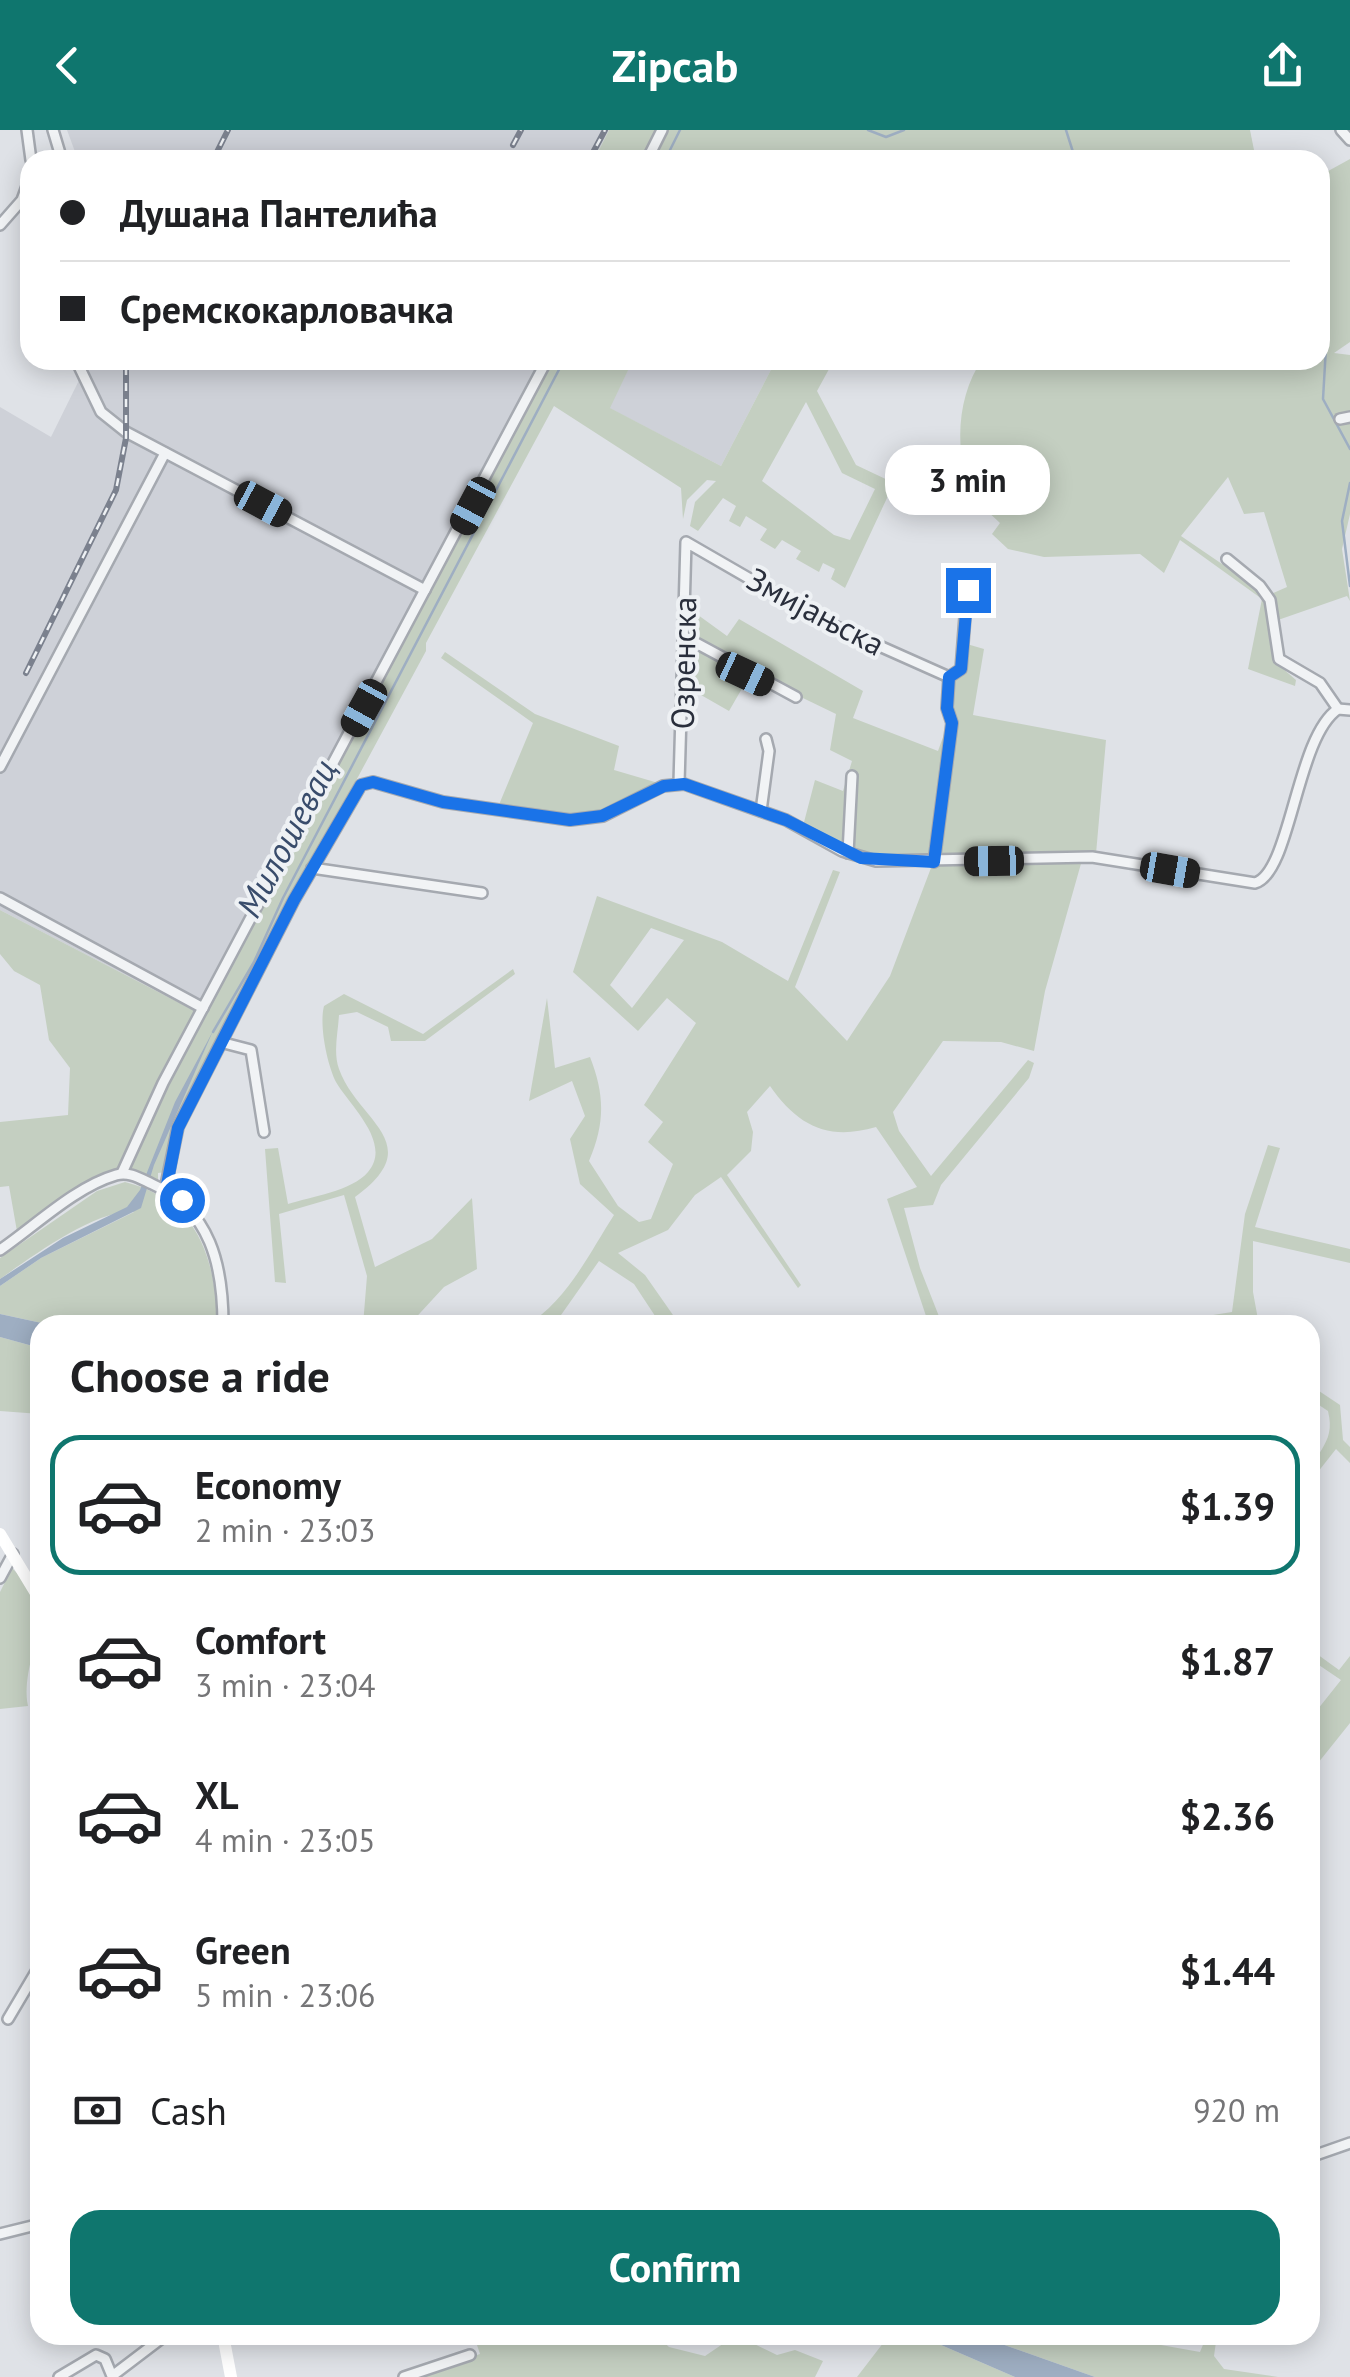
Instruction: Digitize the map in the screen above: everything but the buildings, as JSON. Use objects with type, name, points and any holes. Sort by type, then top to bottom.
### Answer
[{"type":"main road","points":[[0,1534],[30,1583]]},
{"type":"main road","points":[[225,2345],[231,2377]]},
{"type":"street","points":[[1341,130],[1350,140]]},
{"type":"street","points":[[0,225],[20,202]]},
{"type":"street","points":[[81,370],[101,412],[165,452],[425,590]]},
{"type":"street","points":[[0,1250],[76,1198],[122,1173],[203,1008],[542,370]]},
{"type":"street","points":[[0,768],[165,452]]},
{"type":"street","name":"Озренска","points":[[679,784],[686,542]]},
{"type":"street","name":"Змијањска","points":[[686,542],[821,620],[949,677]]},
{"type":"street","points":[[1227,559],[1260,586],[1270,600],[1279,659],[1320,683],[1338,708],[1350,710]]},
{"type":"street","points":[[934,862],[952,723],[947,708],[949,677],[961,669],[968,590]]},
{"type":"street","points":[[683,636],[796,698]]},
{"type":"street","points":[[161,1188],[178,1128],[312,868],[354,792],[368,782],[443,802],[570,820],[602,816],[664,786],[679,784],[761,811],[848,854],[876,860],[934,862],[1092,856],[1228,881],[1264,880],[1275,866],[1292,804],[1324,722],[1338,708]]},
{"type":"street","points":[[761,811],[770,751],[766,739]]},
{"type":"street","points":[[848,854],[852,776]]},
{"type":"street","points":[[312,868],[482,894]]},
{"type":"street","points":[[0,898],[203,1008]]},
{"type":"street","points":[[224,1043],[250,1050],[264,1132]]},
{"type":"street","points":[[122,1173],[161,1188],[192,1210],[211,1240],[219,1266],[223,1315]]},
{"type":"street","points":[[0,1578],[13,1554]]},
{"type":"street","points":[[8,2019],[30,1982]]},
{"type":"street","points":[[1320,2153],[1350,2143]]},
{"type":"street","points":[[0,2234],[30,2226]]},
{"type":"street","points":[[59,2377],[96,2355],[105,2359],[112,2376],[153,2345]]},
{"type":"street","points":[[404,2377],[470,2354]]},
{"type":"shaded area","points":[[67,130],[609,130],[599,150],[74,150]]},
{"type":"shaded area","points":[[84,370],[535,370],[197,1012],[0,910],[0,407],[51,437]]},
{"type":"shaded area","points":[[628,370],[771,370],[721,466],[609,408]]},
{"type":"green space","points":[[609,130],[1250,130],[1254,150],[599,150]]},
{"type":"green space","points":[[1350,159],[1350,342],[1334,353],[1350,355],[1350,514],[1342,549],[1350,601],[1347,596],[1278,620],[1271,594],[1287,587],[1264,512],[1244,514],[1228,477],[1181,536],[1266,594],[1274,661],[1296,680],[1295,686],[1248,669],[1262,599],[1180,540],[1164,573],[1140,554],[1044,557],[1008,549],[992,534],[1000,523],[977,500],[969,484],[960,429],[962,410],[976,370],[1330,370],[1330,170]]},
{"type":"green space","points":[[546,370],[628,370],[610,408],[721,466],[771,370],[829,370],[817,391],[856,465],[894,483],[845,588],[831,579],[835,569],[823,563],[819,572],[796,559],[801,551],[782,540],[775,549],[760,540],[767,529],[746,516],[740,527],[729,521],[736,506],[723,498],[698,531],[690,526],[695,502],[716,481],[707,480],[687,500],[683,519],[681,488],[554,406],[277,927],[173,1136],[166,1172],[158,1173],[158,1186],[130,1174],[128,1163],[165,1084]],"holes":[[[806,402],[842,473],[875,489],[850,540],[834,535],[762,481]]]},
{"type":"green space","points":[[687,607],[727,636],[739,619],[863,691],[853,718],[938,751],[948,723],[960,642],[984,649],[973,715],[1106,740],[1096,854],[1084,853],[1045,991],[1034,1051],[1001,1042],[943,1041],[893,1112],[899,1131],[931,1176],[1028,1060],[1034,1063],[1029,1078],[941,1185],[933,1205],[904,1208],[920,1268],[938,1315],[926,1315],[887,1199],[917,1187],[876,1127],[843,1132],[816,1127],[792,1111],[770,1086],[747,1112],[753,1132],[751,1151],[727,1175],[801,1285],[798,1288],[721,1177],[695,1195],[668,1230],[618,1253],[645,1275],[673,1315],[654,1315],[634,1284],[599,1261],[561,1315],[540,1315],[565,1290],[614,1215],[580,1184],[570,1139],[585,1116],[572,1081],[529,1101],[547,998],[555,1068],[590,1057],[595,1071],[601,1109],[589,1161],[618,1206],[639,1222],[651,1219],[673,1164],[648,1142],[663,1122],[644,1105],[696,1023],[667,998],[638,1031],[573,972],[597,896],[722,942],[788,981],[833,870],[840,872],[795,987],[847,1041],[890,976],[934,860],[865,855],[803,826],[815,780],[843,791],[852,761],[830,750],[836,714],[751,673],[729,711],[687,687]],"holes":[[[651,928],[684,940],[632,1008],[610,985]]]},
{"type":"green space","points":[[445,652],[535,714],[619,746],[614,770],[665,785],[611,809],[574,818],[498,807],[533,723],[441,658]]},
{"type":"green space","points":[[0,910],[197,1012],[117,1173],[18,1237],[9,1186],[0,1187],[0,1122],[68,1115],[70,1068],[49,1040],[40,985],[14,971],[0,954]]},
{"type":"green space","points":[[513,969],[515,974],[425,1041],[391,1041],[388,1027],[357,1012],[339,1015],[339,1069],[348,1088],[382,1133],[387,1147],[386,1162],[376,1178],[355,1197],[375,1267],[432,1239],[472,1198],[477,1269],[444,1287],[418,1315],[364,1315],[367,1276],[344,1195],[279,1214],[286,1283],[275,1282],[265,1149],[278,1148],[288,1204],[352,1184],[368,1172],[374,1161],[372,1137],[336,1082],[330,1065],[323,1034],[324,1006],[344,994],[423,1034]]},
{"type":"green space","points":[[1268,1145],[1280,1148],[1255,1227],[1350,1249],[1350,1263],[1253,1241],[1257,1315],[1213,1315],[1232,1312],[1245,1214]]},
{"type":"green space","points":[[125,1182],[170,1202],[185,1217],[206,1255],[217,1315],[30,1315],[30,1320],[0,1314],[0,1286],[41,1258],[134,1212],[119,1213],[83,1226],[0,1279],[0,1258],[97,1191]]},
{"type":"green space","points":[[0,1337],[30,1345],[30,1413],[0,1411]]},
{"type":"green space","points":[[1320,1392],[1340,1405],[1350,1463],[1336,1449],[1320,1469],[1320,1452],[1329,1433],[1328,1411],[1320,1406]]},
{"type":"green space","points":[[12,1568],[30,1590],[28,1706],[0,1709],[0,1592]]},
{"type":"green space","points":[[1320,1656],[1339,1670],[1350,1656],[1350,1723],[1320,1760],[1320,1706],[1341,1680],[1320,1666]]},
{"type":"green space","points":[[477,2345],[667,2345],[705,2356],[721,2345],[756,2345],[777,2355],[795,2350],[823,2361],[815,2377],[412,2377],[480,2354]]},
{"type":"green space","points":[[882,2345],[941,2345],[1015,2377],[857,2377]]},
{"type":"green space","points":[[1004,2345],[1161,2345],[1200,2352],[1203,2345],[1216,2345],[1214,2356],[1224,2369],[1278,2377],[1095,2377]]},
{"type":"water","points":[[213,1031],[154,1165],[141,1208],[41,1258],[0,1286],[0,1279],[63,1238],[127,1207],[140,1190],[175,1102]]},
{"type":"water","points":[[0,1314],[30,1320],[30,1345],[0,1337]]},
{"type":"water","points":[[941,2345],[1004,2345],[1095,2377],[1015,2377]]},
{"type":"waterway","name":"Милошевац","points":[[670,150],[680,130]]},
{"type":"waterway","points":[[868,130],[886,137],[904,130]]},
{"type":"waterway","points":[[1066,130],[1072,150]]},
{"type":"waterway","name":"Милошевац","points":[[213,1032],[254,962],[283,898],[559,370]]},
{"type":"waterway","points":[[1325,370],[1323,399],[1350,449]]},
{"type":"waterway","points":[[1350,483],[1342,521],[1350,586]]},
{"type":"railway","points":[[218,150],[228,130]]},
{"type":"railway","points":[[513,145],[521,130]]},
{"type":"railway","points":[[594,150],[605,130]]},
{"type":"railway","points":[[26,673],[116,490],[126,438],[126,370]]},
{"type":"route","points":[[182,1200],[166,1190],[178,1128],[294,900],[361,785],[373,782],[479,809],[570,820],[602,816],[664,786],[684,784],[786,820],[818,840],[861,858],[934,862],[952,723],[947,708],[949,677],[961,669],[968,590]]}]
